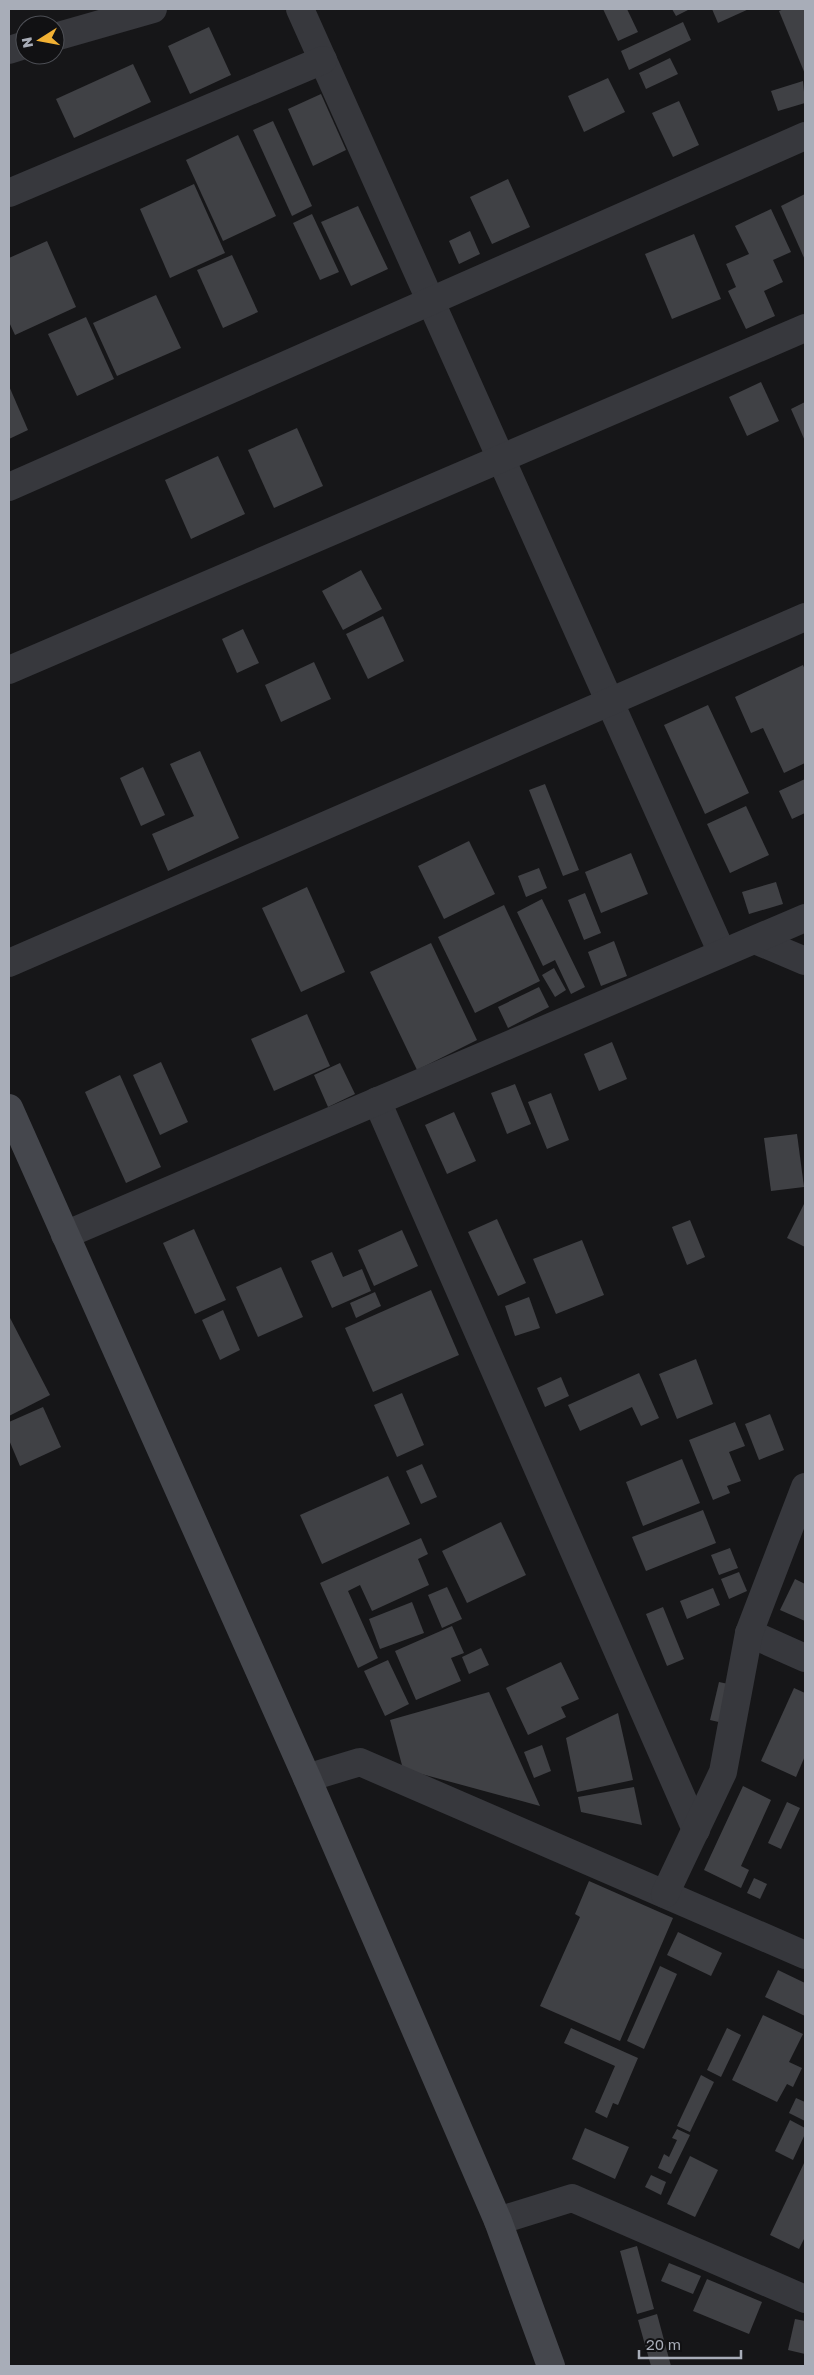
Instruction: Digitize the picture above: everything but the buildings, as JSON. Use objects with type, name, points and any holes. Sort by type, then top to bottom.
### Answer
[{"type":"main road","points":[[9,1108],[307,1778],[498,2221],[551,2366]]},
{"type":"street","points":[[65,34],[153,9]]},
{"type":"street","points":[[300,9],[722,953]]},
{"type":"street","points":[[9,193],[323,60]]},
{"type":"street","points":[[9,487],[805,136]]},
{"type":"street","points":[[9,670],[805,328]]},
{"type":"street","points":[[9,963],[805,617]]},
{"type":"street","points":[[65,1234],[805,918]]},
{"type":"street","points":[[755,940],[805,962]]},
{"type":"street","points":[[377,1101],[696,1830]]},
{"type":"street","points":[[665,1894],[723,1772],[749,1633],[805,1487]]},
{"type":"street","points":[[749,1633],[805,1658]]},
{"type":"street","points":[[307,1778],[360,1762],[805,1955]]},
{"type":"street","points":[[498,2221],[572,2198],[805,2299]]}]
